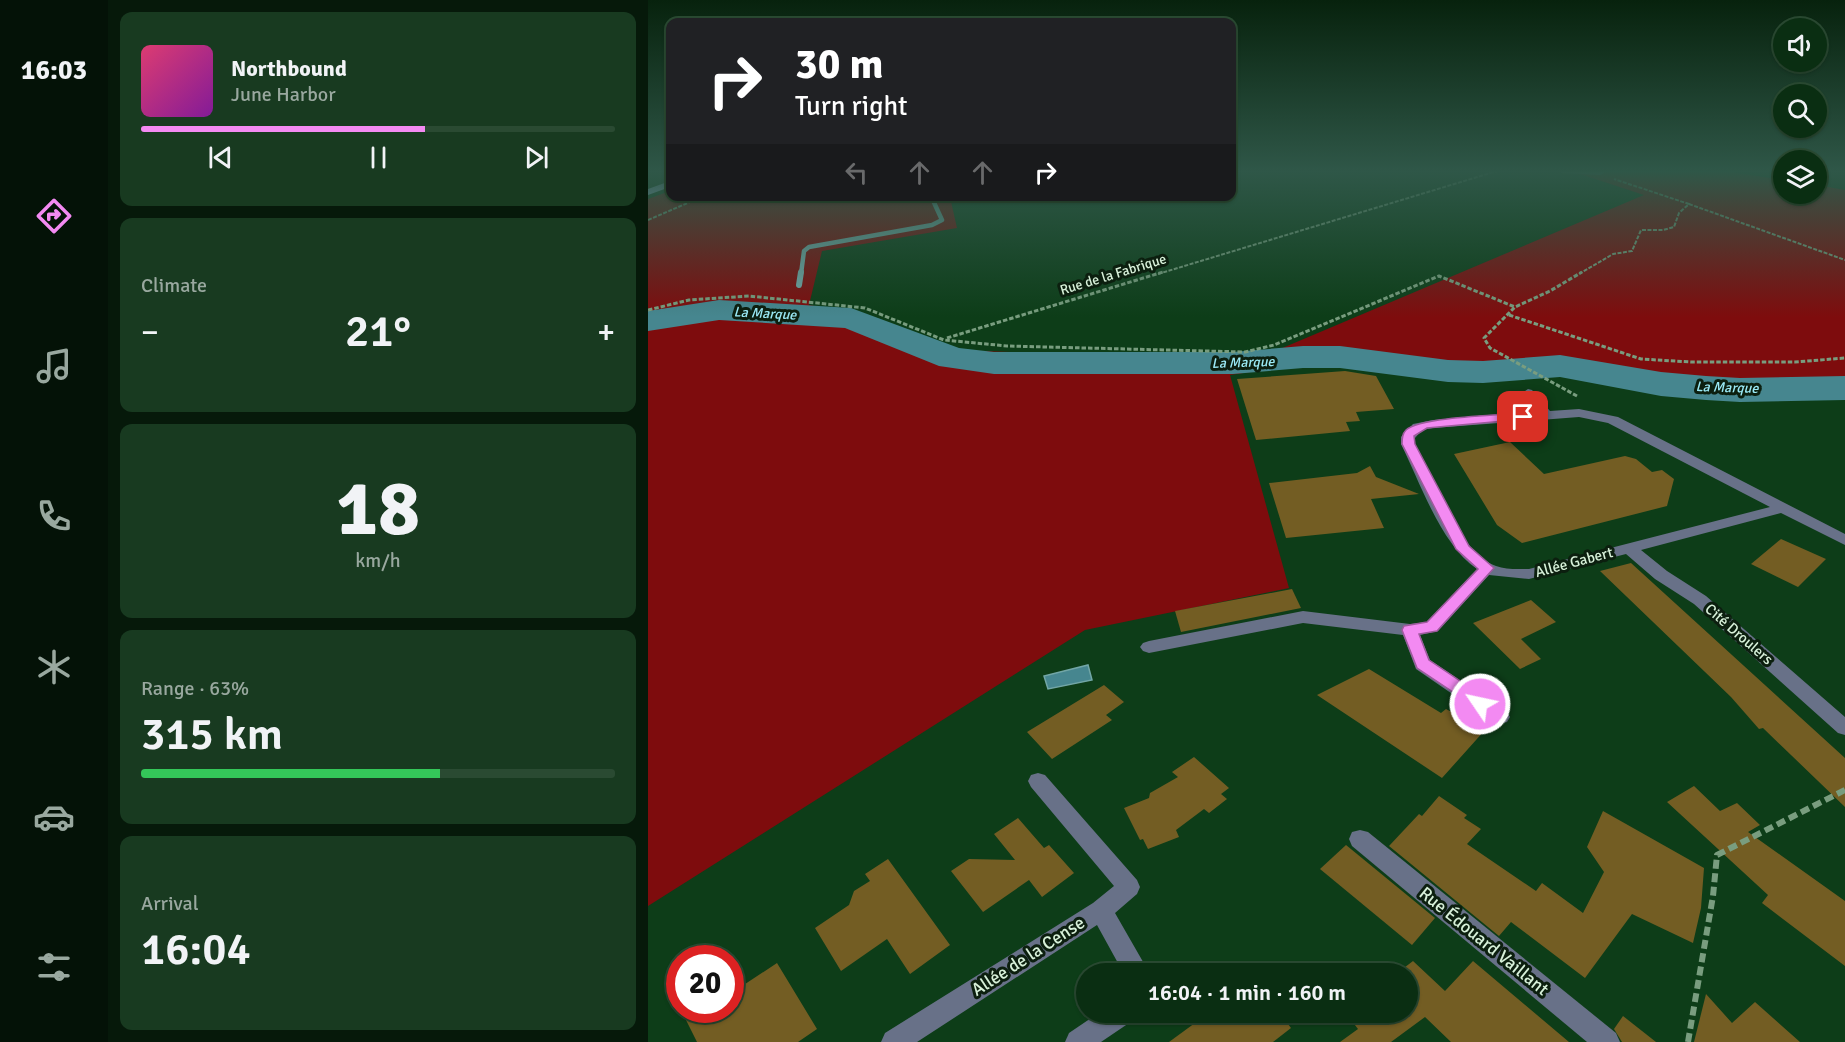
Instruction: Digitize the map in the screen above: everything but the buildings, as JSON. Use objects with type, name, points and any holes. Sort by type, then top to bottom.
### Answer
[{"type":"street","points":[[1528,393],[1546,415]]},
{"type":"street","name":"Allée Gabert","points":[[1783,508],[1529,574],[1503,573],[1487,568],[1463,549],[1408,444],[1408,436],[1418,427],[1433,424],[1579,413],[1606,417],[1783,508],[1845,540]]},
{"type":"street","name":"Cité Droulers","points":[[1628,547],[1661,575],[1700,600],[1845,728]]},
{"type":"street","points":[[1149,648],[1303,617],[1410,630],[1432,627],[1487,568]]},
{"type":"street","points":[[1410,630],[1422,664],[1500,717]]},
{"type":"street","points":[[1038,781],[1129,887],[1101,910]]},
{"type":"street","name":"Rue Édouard Vaillant","points":[[1360,839],[1607,1042]]},
{"type":"street","name":"Allée de la Cense","points":[[894,1042],[1101,910],[1132,963]]},
{"type":"street","points":[[1078,1042],[1106,1023]]},
{"type":"path","name":"Rue de la Fabrique","points":[[944,340],[1338,220]]},
{"type":"path","points":[[1547,378],[1490,348],[1484,338],[1515,307],[1550,291],[1613,254],[1632,251],[1641,230],[1663,230],[1674,227],[1677,220]]},
{"type":"path","points":[[1733,220],[1845,260]]},
{"type":"path","points":[[648,310],[689,300],[749,296],[865,308],[944,340],[1007,346],[1245,352],[1275,345],[1439,276],[1515,307]]},
{"type":"path","points":[[1509,315],[1641,359],[1691,362],[1795,362],[1845,358]]},
{"type":"path","points":[[1688,1042],[1718,855],[1845,790]]},
{"type":"shaded area","points":[[648,220],[955,220],[957,228],[822,251],[809,305],[865,315],[949,350],[1174,357],[1266,355],[1586,220],[1845,220],[1845,393],[1685,393],[1605,377],[1559,371],[1433,376],[1319,362],[1230,375],[1289,588],[1085,630],[648,906]]},
{"type":"water","points":[[1088,665],[1092,680],[1048,689],[1044,676]]},
{"type":"waterway","points":[[801,274],[804,251],[809,247],[932,225],[942,220]]},
{"type":"waterway","points":[[799,285],[801,272]]},
{"type":"waterway","name":"La Marque","points":[[648,321],[719,310],[851,318],[952,358],[994,363],[1233,363],[1303,357],[1340,357],[1448,371],[1483,372],[1560,366],[1661,384],[1706,388],[1740,390],[1845,388]]},
{"type":"route","points":[[1480,704],[1422,664],[1410,630],[1432,627],[1487,568],[1463,549],[1408,444],[1408,436],[1418,427],[1425,425],[1523,417]]}]
